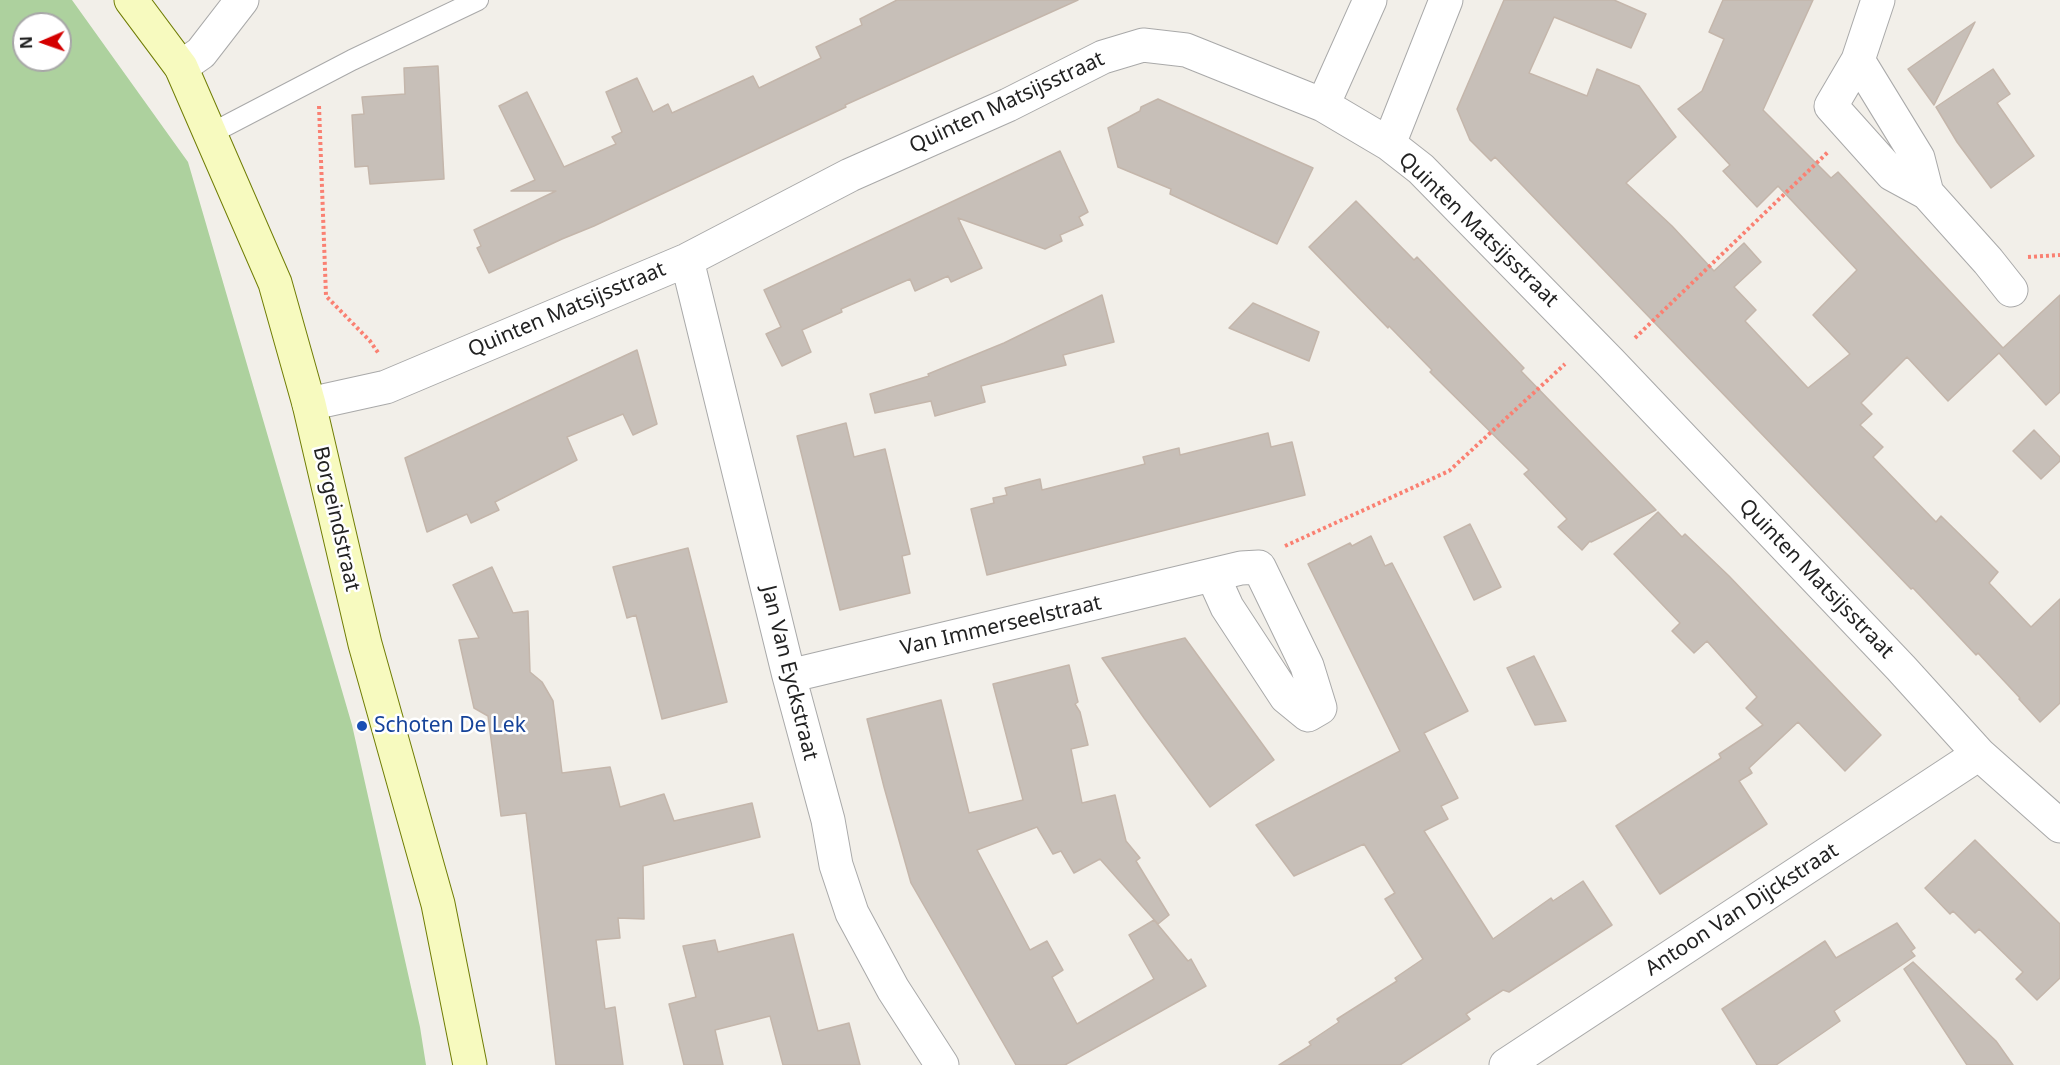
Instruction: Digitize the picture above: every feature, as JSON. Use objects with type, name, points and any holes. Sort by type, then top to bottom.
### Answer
[{"type":"street","name":"Borgeindstraat","points":[[131,0],[181,67],[275,283],[309,404],[365,644],[438,904],[470,1065]]},
{"type":"street","points":[[181,67],[201,53],[242,0]]},
{"type":"street","points":[[1323,105],[1370,0]]},
{"type":"street","points":[[1389,144],[1446,0]]},
{"type":"street","points":[[1878,0],[1858,60],[1831,106],[1892,174],[1927,194],[2011,290]]},
{"type":"street","name":"Quinten Matsijsstraat","points":[[309,404],[386,387],[687,260],[850,175],[1008,105],[1103,57],[1143,45],[1186,50],[1323,105],[1389,144],[1421,169],[1600,351],[1893,659],[1979,754],[2060,826]]},
{"type":"street","points":[[1858,60],[1918,158],[1927,194]]},
{"type":"street","name":"Jan Van Eyckstraat","points":[[687,260],[789,676],[828,820],[836,865],[852,913],[893,989],[942,1065]]},
{"type":"street","points":[[1213,576],[1227,607],[1286,697],[1308,715],[1320,708],[1307,666],[1260,567]]},
{"type":"street","name":"Van Immerseelstraat","points":[[789,676],[1241,568],[1260,567]]},
{"type":"street","name":"Antoon Van Dijckstraat","points":[[1506,1065],[1979,754]]},
{"type":"lane","points":[[210,134],[478,0]]},
{"type":"path","points":[[318,78],[326,296],[379,352],[386,387]]},
{"type":"path","points":[[1260,567],[1283,547],[1449,471],[1600,351],[1852,129]]},
{"type":"green space","points":[[0,0],[72,0],[188,162],[352,725],[420,1027],[426,1065],[0,1065]]},
{"type":"building","points":[[897,0],[1078,0],[845,105],[846,107],[594,226],[489,273],[477,248],[481,246],[474,230],[556,191],[511,191],[535,180],[499,106],[527,92],[564,167],[616,144],[612,137],[622,132],[606,92],[637,78],[653,112],[668,104],[672,113],[753,76],[759,88],[821,58],[816,47],[862,25],[860,19]]},
{"type":"building","points":[[1504,0],[1614,0],[1646,14],[1631,48],[1554,17],[1529,73],[1587,96],[1597,69],[1639,86],[1676,137],[1626,183],[1672,226],[1714,271],[1744,243],[1761,262],[1734,287],[1756,310],[1745,321],[1808,388],[1850,354],[1813,315],[1857,270],[1778,186],[1757,207],[1723,171],[1730,165],[1678,109],[1702,91],[1724,39],[1709,32],[1723,0],[1813,0],[1763,110],[1831,178],[1838,172],[2003,348],[2060,295],[2060,392],[2046,405],[1999,353],[1948,401],[1907,357],[1861,403],[1872,414],[1860,425],[1883,447],[1873,457],[1936,522],[1941,516],[1998,572],[1989,583],[2031,627],[2060,599],[2060,703],[2040,722],[1978,653],[1976,655],[1913,588],[1911,589],[1495,157],[1491,161],[1470,140],[1457,109]]},
{"type":"building","points":[[1975,22],[1934,105],[1908,69]]},
{"type":"building","points":[[438,66],[444,179],[370,184],[368,166],[355,167],[352,115],[364,114],[362,97],[405,94],[404,68]]},
{"type":"building","points":[[1993,69],[2010,94],[1997,103],[2034,156],[1991,188],[1957,142],[1936,107]]},
{"type":"building","points":[[1158,99],[1313,168],[1277,244],[1170,194],[1171,189],[1118,167],[1108,128]]},
{"type":"building","points":[[1060,151],[1088,212],[1079,217],[1083,225],[1060,235],[1062,241],[1045,249],[958,218],[982,268],[951,282],[948,276],[915,291],[910,279],[841,309],[842,312],[802,330],[811,352],[782,366],[766,334],[781,327],[764,290]]},
{"type":"building","points":[[1356,201],[1414,260],[1417,257],[1524,368],[1521,371],[1656,510],[1590,541],[1582,550],[1558,527],[1567,519],[1524,474],[1529,470],[1309,247]]},
{"type":"building","points":[[1102,295],[1114,342],[1063,355],[1066,365],[981,386],[985,402],[935,416],[931,401],[875,413],[870,394],[929,376],[928,374],[1004,343]]},
{"type":"building","points":[[1253,303],[1319,332],[1309,361],[1229,328]]},
{"type":"building","points":[[637,350],[657,424],[633,435],[623,414],[567,437],[577,460],[495,502],[499,510],[471,523],[467,514],[427,532],[405,458]]},
{"type":"building","points":[[846,423],[854,457],[885,449],[910,554],[902,556],[910,593],[840,610],[797,436]]},
{"type":"building","points":[[2034,430],[2060,457],[2060,461],[2041,479],[2013,451]]},
{"type":"building","points":[[1268,433],[1271,447],[1292,442],[1305,495],[987,575],[971,509],[994,503],[993,498],[1007,495],[1005,488],[1040,479],[1042,490],[1145,464],[1143,457],[1179,448],[1180,455]]},
{"type":"building","points":[[1658,512],[1682,537],[1685,534],[1729,576],[1881,735],[1845,771],[1798,722],[1749,768],[1752,773],[1739,781],[1767,824],[1660,894],[1616,826],[1721,758],[1719,754],[1763,725],[1746,708],[1757,697],[1707,641],[1694,653],[1672,631],[1680,623],[1614,554]]},
{"type":"building","points":[[1470,524],[1501,587],[1474,600],[1444,537]]},
{"type":"building","points":[[1371,536],[1385,566],[1392,563],[1468,711],[1424,733],[1458,798],[1441,806],[1448,819],[1424,831],[1493,939],[1551,898],[1553,901],[1583,881],[1612,925],[1509,992],[1503,990],[1466,1014],[1470,1019],[1400,1065],[1279,1065],[1311,1045],[1309,1042],[1339,1022],[1337,1019],[1397,981],[1395,978],[1423,959],[1385,899],[1395,893],[1364,844],[1294,876],[1256,825],[1400,751],[1308,564],[1350,543],[1352,546]]},
{"type":"building","points":[[688,548],[727,702],[662,719],[636,615],[627,618],[613,567]]},
{"type":"building","points":[[492,567],[513,613],[528,611],[530,672],[542,682],[553,701],[562,773],[610,767],[620,807],[664,794],[674,821],[752,803],[760,837],[643,866],[644,919],[618,918],[620,938],[596,940],[605,1009],[615,1007],[623,1065],[556,1065],[526,813],[501,816],[488,716],[474,708],[459,640],[479,638],[453,585]]},
{"type":"building","points":[[1185,638],[1274,760],[1210,807],[1102,658]]},
{"type":"building","points":[[1534,656],[1566,721],[1535,725],[1507,668]]},
{"type":"building","points":[[1069,665],[1078,702],[1075,704],[1080,712],[1088,745],[1071,749],[1082,803],[1115,795],[1126,841],[1140,858],[1136,861],[1169,915],[1158,924],[1100,859],[1074,873],[1061,851],[1053,854],[1037,827],[977,850],[1030,950],[1047,941],[1063,970],[1052,977],[1077,1024],[1154,979],[1129,935],[1154,920],[1188,961],[1191,959],[1206,986],[1065,1065],[1016,1065],[911,883],[867,719],[941,700],[969,813],[1023,800],[993,684]]},
{"type":"building","points":[[1975,840],[2060,924],[2060,978],[2037,1000],[2016,979],[2023,972],[1979,929],[1975,933],[1953,911],[1950,914],[1925,888]]},
{"type":"building","points":[[1897,923],[1915,948],[1911,951],[1915,956],[1834,1011],[1840,1021],[1776,1065],[1757,1065],[1722,1009],[1825,941],[1836,958]]},
{"type":"building","points":[[793,934],[818,1031],[849,1023],[860,1065],[783,1065],[770,1016],[715,1030],[723,1065],[684,1065],[669,1004],[696,997],[683,946],[715,940],[718,952]]},
{"type":"building","points":[[1913,962],[1996,1041],[2013,1065],[1967,1065],[1904,969]]},
{"type":"place","name":"Schoten De Lek","points":[[362,726]]}]
